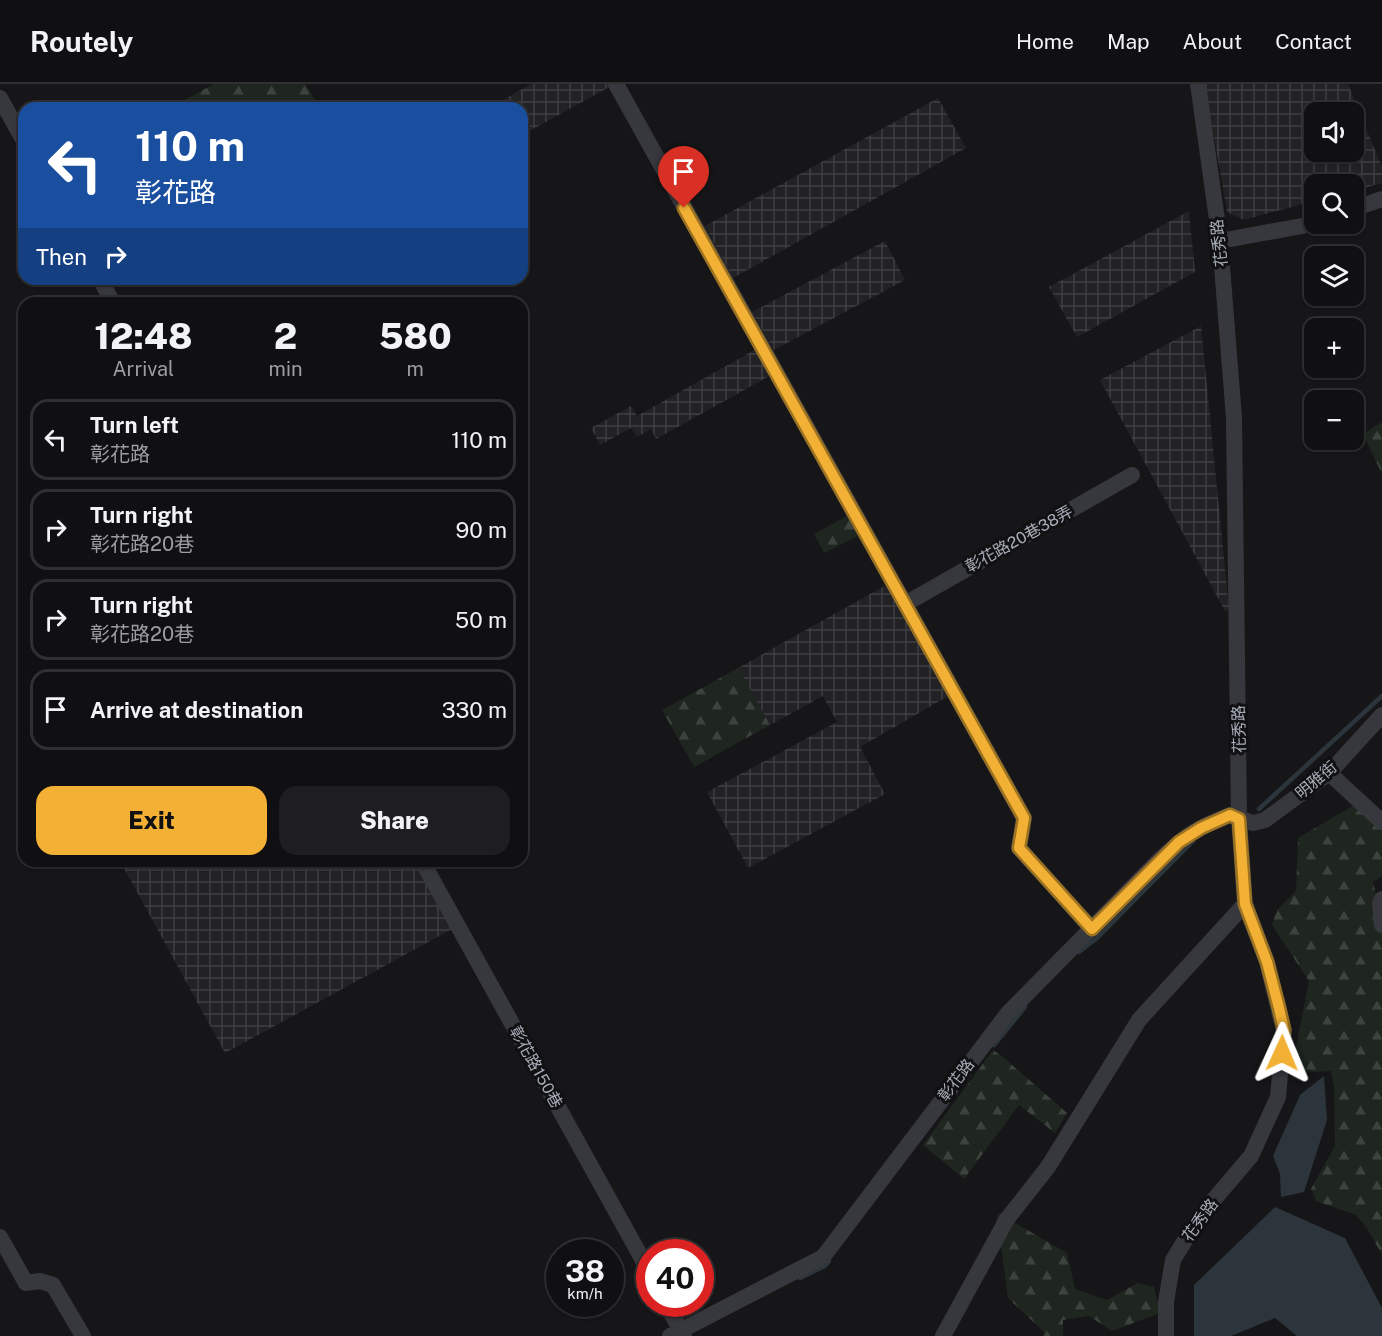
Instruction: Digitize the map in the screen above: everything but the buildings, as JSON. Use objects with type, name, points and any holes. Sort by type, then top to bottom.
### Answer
[{"type":"street","points":[[616,84],[1024,818],[1019,848],[1092,929]]},
{"type":"street","name":"花秀路","points":[[1166,1336],[1166,1302],[1173,1260],[1200,1216],[1251,1156],[1278,1097],[1284,1030],[1267,962],[1245,904],[1239,819],[1234,418],[1220,242],[1198,84]]},
{"type":"street","points":[[0,98],[18,130]]},
{"type":"street","points":[[1364,206],[1382,200]]},
{"type":"street","points":[[1220,242],[1304,225]]},
{"type":"street","name":"彰花路20巷38弄","points":[[905,604],[1132,475]]},
{"type":"street","name":"明雅街","points":[[1239,819],[1253,823],[1265,820],[1329,773],[1382,716]]},
{"type":"street","points":[[1329,773],[1382,822]]},
{"type":"street","name":"彰花路","points":[[678,1334],[814,1264],[823,1257],[1008,1012],[1179,842],[1201,828],[1230,815],[1239,819]]},
{"type":"street","name":"彰花路150巷","points":[[425,867],[636,1249]]},
{"type":"street","points":[[1382,899],[1380,903],[1382,925]]},
{"type":"street","points":[[943,1336],[1007,1220],[1048,1167],[1139,1020],[1245,904]]},
{"type":"street","points":[[0,1237],[26,1283],[40,1281],[53,1285],[82,1336]]},
{"type":"street","points":[[671,1317],[678,1334]]},
{"type":"shaded area","points":[[531,84],[615,84],[528,132],[528,102],[500,102]]},
{"type":"shaded area","points":[[1205,84],[1348,84],[1355,102],[1304,102],[1304,162],[1364,162],[1364,123],[1382,167],[1382,183],[1364,188],[1364,174],[1304,174],[1304,204],[1241,219],[1227,212]]},
{"type":"shaded area","points":[[938,98],[966,148],[733,278],[705,226]]},
{"type":"shaded area","points":[[1189,211],[1195,272],[1077,337],[1049,287]]},
{"type":"shaded area","points":[[885,241],[905,280],[774,350],[752,312]]},
{"type":"shaded area","points":[[1201,326],[1229,609],[1225,611],[1100,380]]},
{"type":"shaded area","points":[[758,348],[771,375],[656,439],[651,429],[637,437],[631,428],[600,445],[591,428],[631,406],[637,416]]},
{"type":"shaded area","points":[[886,585],[950,695],[860,747],[885,794],[748,868],[707,792],[837,722],[823,696],[770,725],[738,668]]},
{"type":"shaded area","points":[[123,867],[419,867],[454,928],[225,1053]]},
{"type":"shaded area","points":[[1324,1076],[1327,1120],[1304,1192],[1281,1197],[1280,1174],[1273,1156],[1300,1095]]},
{"type":"shaded area","points":[[1275,1207],[1345,1238],[1382,1308],[1382,1336],[1297,1336],[1275,1318],[1231,1336],[1194,1336],[1194,1285]]},
{"type":"green space","points":[[214,84],[306,84],[315,101],[313,102],[181,102]]},
{"type":"green space","points":[[1382,422],[1382,474],[1364,436],[1364,433]]},
{"type":"green space","points":[[849,515],[860,535],[824,553],[814,534]]},
{"type":"green space","points":[[738,668],[770,725],[694,767],[662,710]]},
{"type":"green space","points":[[1361,801],[1382,815],[1382,876],[1373,882],[1382,919],[1382,1255],[1367,1228],[1356,1215],[1316,1201],[1311,1189],[1335,1146],[1334,1086],[1331,1071],[1313,1072],[1298,1069],[1293,1062],[1309,981],[1272,925],[1277,910],[1296,891],[1298,838]]},
{"type":"green space","points":[[993,1050],[1067,1113],[1055,1133],[1019,1105],[964,1179],[923,1145]]},
{"type":"green space","points":[[998,1213],[1067,1253],[1075,1289],[1107,1300],[1138,1283],[1154,1287],[1157,1301],[1163,1312],[1112,1331],[1089,1316],[1063,1320],[1063,1336],[1043,1336],[1044,1332],[1008,1298],[996,1223]]},
{"type":"waterway","points":[[1259,809],[1382,696]]},
{"type":"waterway","points":[[1079,952],[1097,938],[1193,841]]},
{"type":"waterway","points":[[994,1045],[1025,1007]]},
{"type":"waterway","points":[[800,1278],[825,1266],[829,1261]]},
{"type":"route","points":[[684,208],[1024,818],[1019,848],[1092,929],[1188,835],[1230,815],[1239,819],[1245,904],[1267,962],[1279,1008],[1284,1030],[1282,1053]]}]
